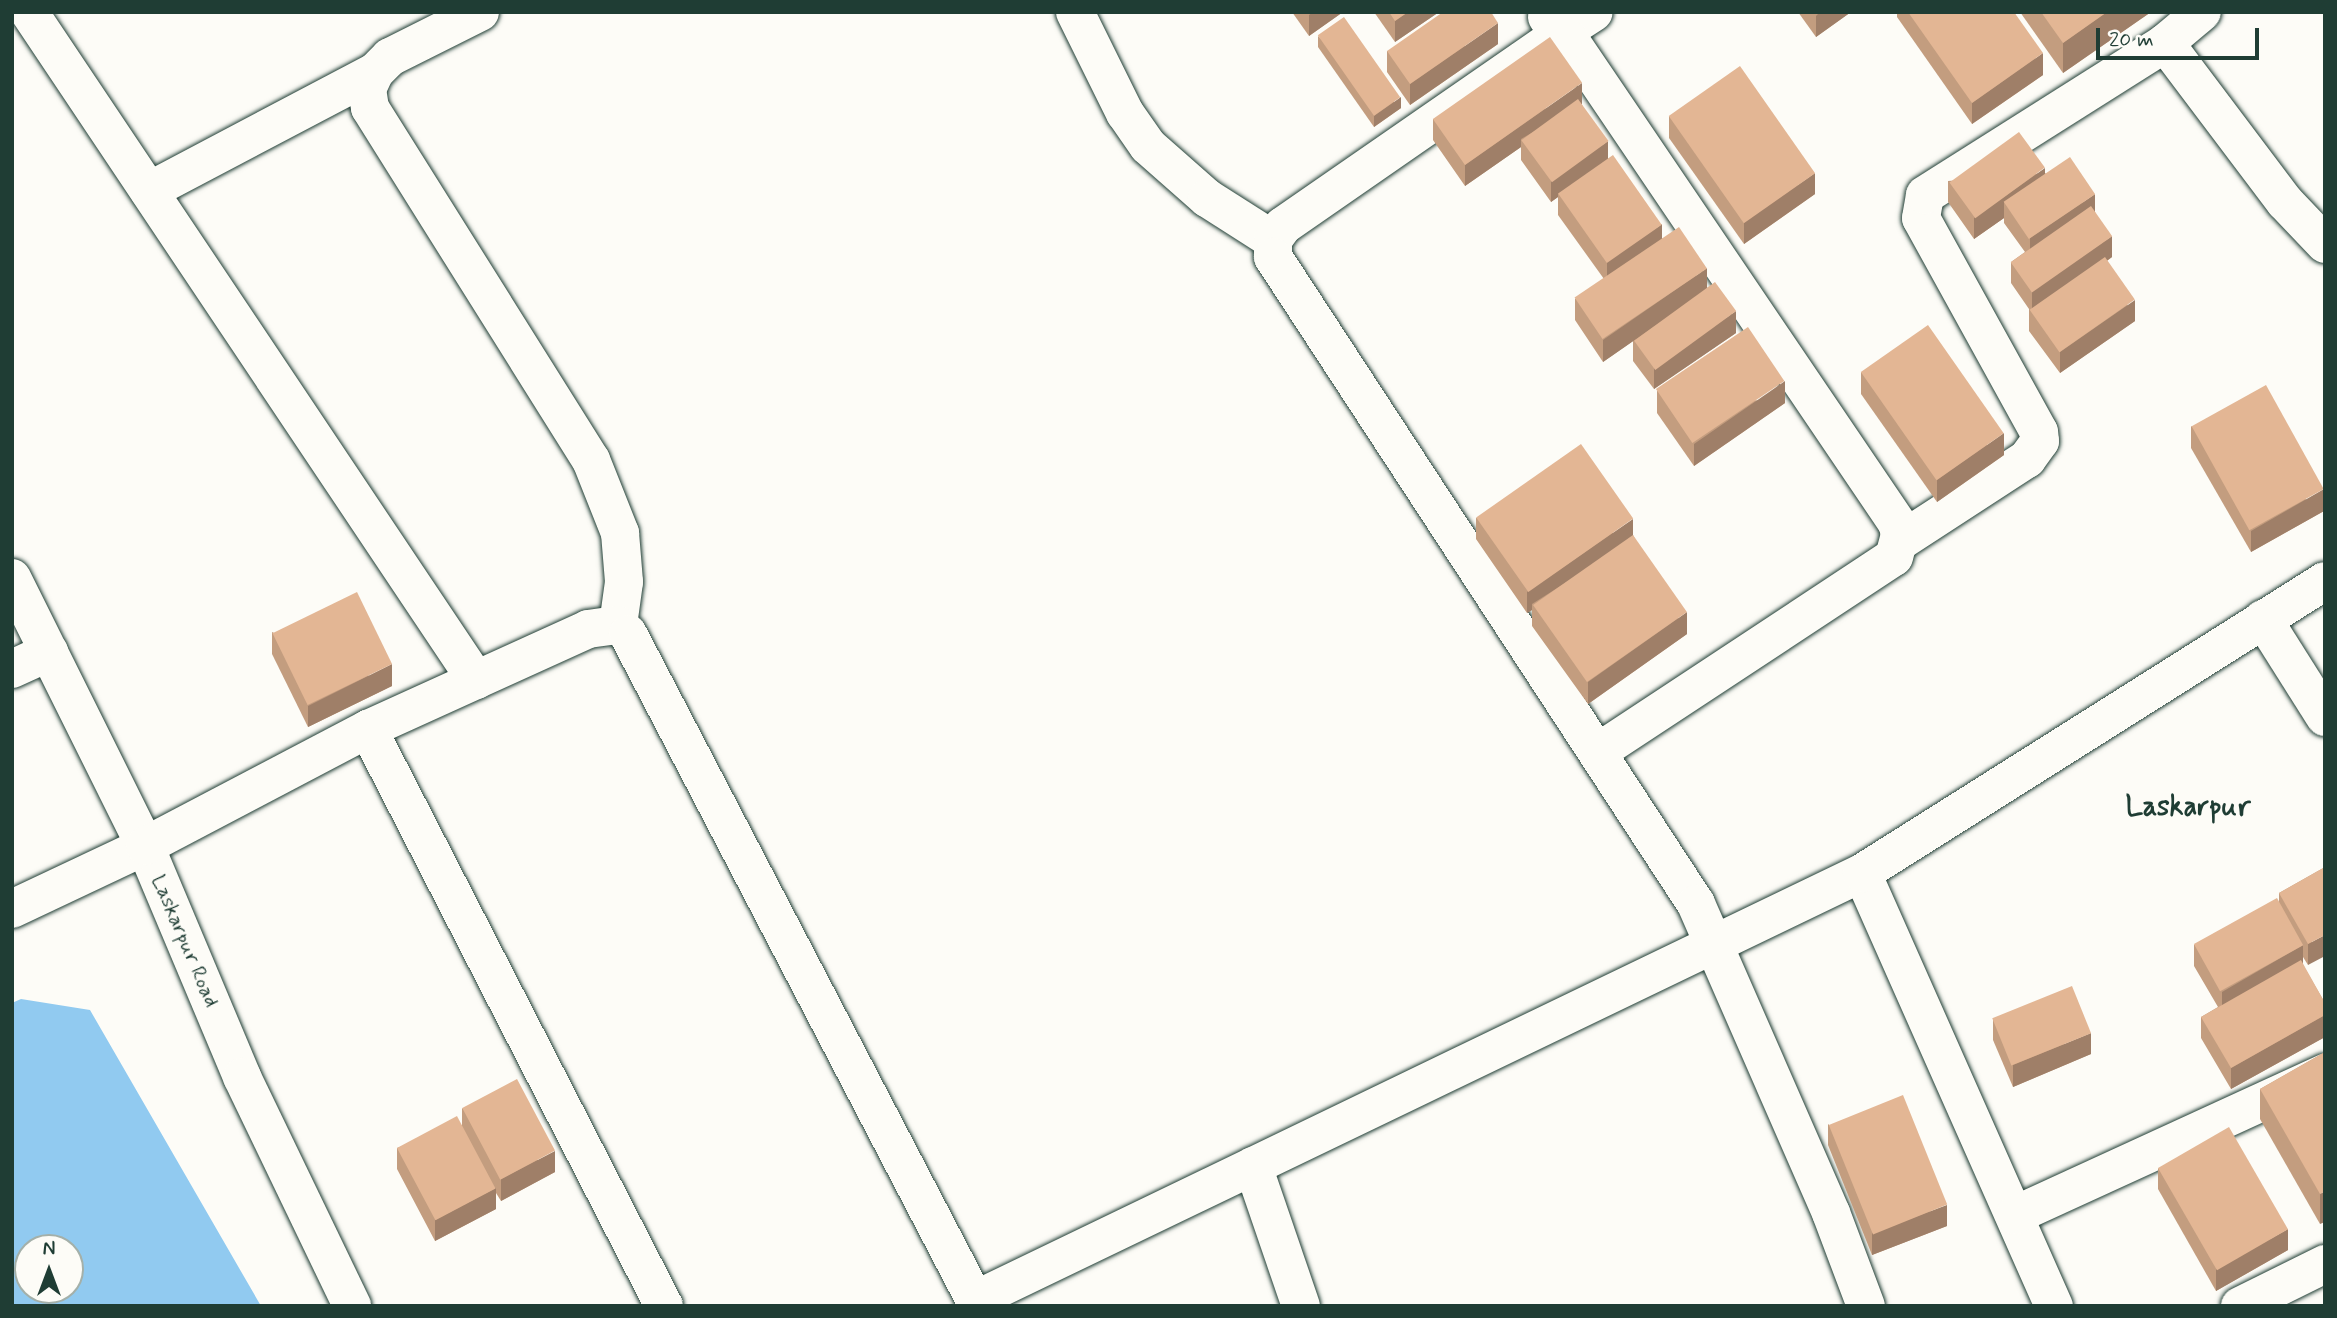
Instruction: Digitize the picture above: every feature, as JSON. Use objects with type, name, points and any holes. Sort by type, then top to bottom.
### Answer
[{"type":"street","points":[[29,12],[476,680]]},
{"type":"street","points":[[149,191],[374,72],[390,57],[480,12]]},
{"type":"street","points":[[1075,12],[1125,113],[1148,146],[1207,198],[1273,240]]},
{"type":"street","points":[[1594,12],[1552,23],[1283,226],[1273,240],[1273,257],[1696,904],[1831,1213],[1867,1306]]},
{"type":"street","points":[[1899,542],[2027,460],[2040,441],[2039,432],[1921,218],[1925,195],[2165,43],[2202,12]]},
{"type":"street","points":[[1552,23],[1569,39],[1890,512],[1897,523],[1899,542],[1894,557],[1598,752]]},
{"type":"street","points":[[2165,43],[2285,202],[2325,244]]},
{"type":"street","points":[[374,72],[367,89],[370,108],[596,471],[620,533],[624,582],[618,625]]},
{"type":"street","name":"Laskarpur Road","points":[[12,578],[145,846],[242,1077],[352,1306]]},
{"type":"street","points":[[12,909],[145,846],[368,729],[588,629],[618,625],[628,634],[976,1303],[1253,1166],[1862,873],[2325,581]]},
{"type":"street","points":[[2263,619],[2325,717]]},
{"type":"street","points":[[12,669],[49,652]]},
{"type":"street","points":[[368,729],[664,1306]]},
{"type":"street","points":[[1862,873],[2054,1306]]},
{"type":"street","points":[[2015,1215],[2325,1073]]},
{"type":"street","points":[[1253,1166],[1301,1306]]},
{"type":"street","points":[[2240,1306],[2325,1264]]},
{"type":"water","points":[[21,999],[90,1010],[261,1306],[12,1306],[12,1003]]},
{"type":"building","points":[[1389,12],[1408,12],[1395,21]]},
{"type":"building","points":[[1443,12],[1491,12],[1498,23],[1410,84],[1387,51]]},
{"type":"building","points":[[1908,12],[2014,12],[2043,53],[1972,103]]},
{"type":"building","points":[[2041,12],[2107,12],[2063,43]]},
{"type":"building","points":[[1344,17],[1400,97],[1374,116],[1318,35]]},
{"type":"building","points":[[1550,37],[1582,83],[1465,165],[1433,119]]},
{"type":"building","points":[[1740,66],[1815,173],[1744,223],[1669,116]]},
{"type":"building","points":[[1578,99],[1609,141],[1552,182],[1521,140]]},
{"type":"building","points":[[2019,132],[2045,168],[1975,218],[1949,183]]},
{"type":"building","points":[[1613,155],[1662,225],[1607,263],[1558,193]]},
{"type":"building","points":[[2070,157],[2095,194],[2029,239],[2004,202]]},
{"type":"building","points":[[2091,206],[2112,236],[2032,293],[2011,262]]},
{"type":"building","points":[[1679,227],[1707,268],[1603,339],[1575,297]]},
{"type":"building","points":[[2105,257],[2135,300],[2059,352],[2030,310]]},
{"type":"building","points":[[1715,282],[1736,311],[1655,370],[1634,341]]},
{"type":"building","points":[[1928,325],[2004,433],[1937,480],[1861,372]]},
{"type":"building","points":[[1748,327],[1784,381],[1692,443],[1656,389]]},
{"type":"building","points":[[2266,385],[2324,489],[2249,530],[2192,426]]},
{"type":"building","points":[[1581,444],[1633,519],[1528,592],[1476,517]]},
{"type":"building","points":[[1633,535],[1687,612],[1587,682],[1533,605]]},
{"type":"building","points":[[357,592],[392,664],[308,705],[273,633]]},
{"type":"building","points":[[2325,867],[2325,935],[2308,944],[2279,893]]},
{"type":"building","points":[[2277,898],[2303,945],[2220,991],[2194,944]]},
{"type":"building","points":[[2301,960],[2325,1003],[2325,1015],[2231,1068],[2201,1017]]},
{"type":"building","points":[[2072,986],[2091,1033],[2011,1066],[1992,1018]]},
{"type":"building","points":[[2325,1052],[2325,1191],[2320,1194],[2260,1089]]},
{"type":"building","points":[[517,1079],[555,1151],[500,1180],[462,1108]]},
{"type":"building","points":[[1903,1095],[1947,1204],[1873,1234],[1829,1125]]},
{"type":"building","points":[[457,1116],[495,1188],[435,1220],[397,1148]]},
{"type":"building","points":[[2229,1127],[2288,1229],[2217,1270],[2158,1168]]},
{"type":"district","name":"Laskarpur","points":[[2188,808]]}]
